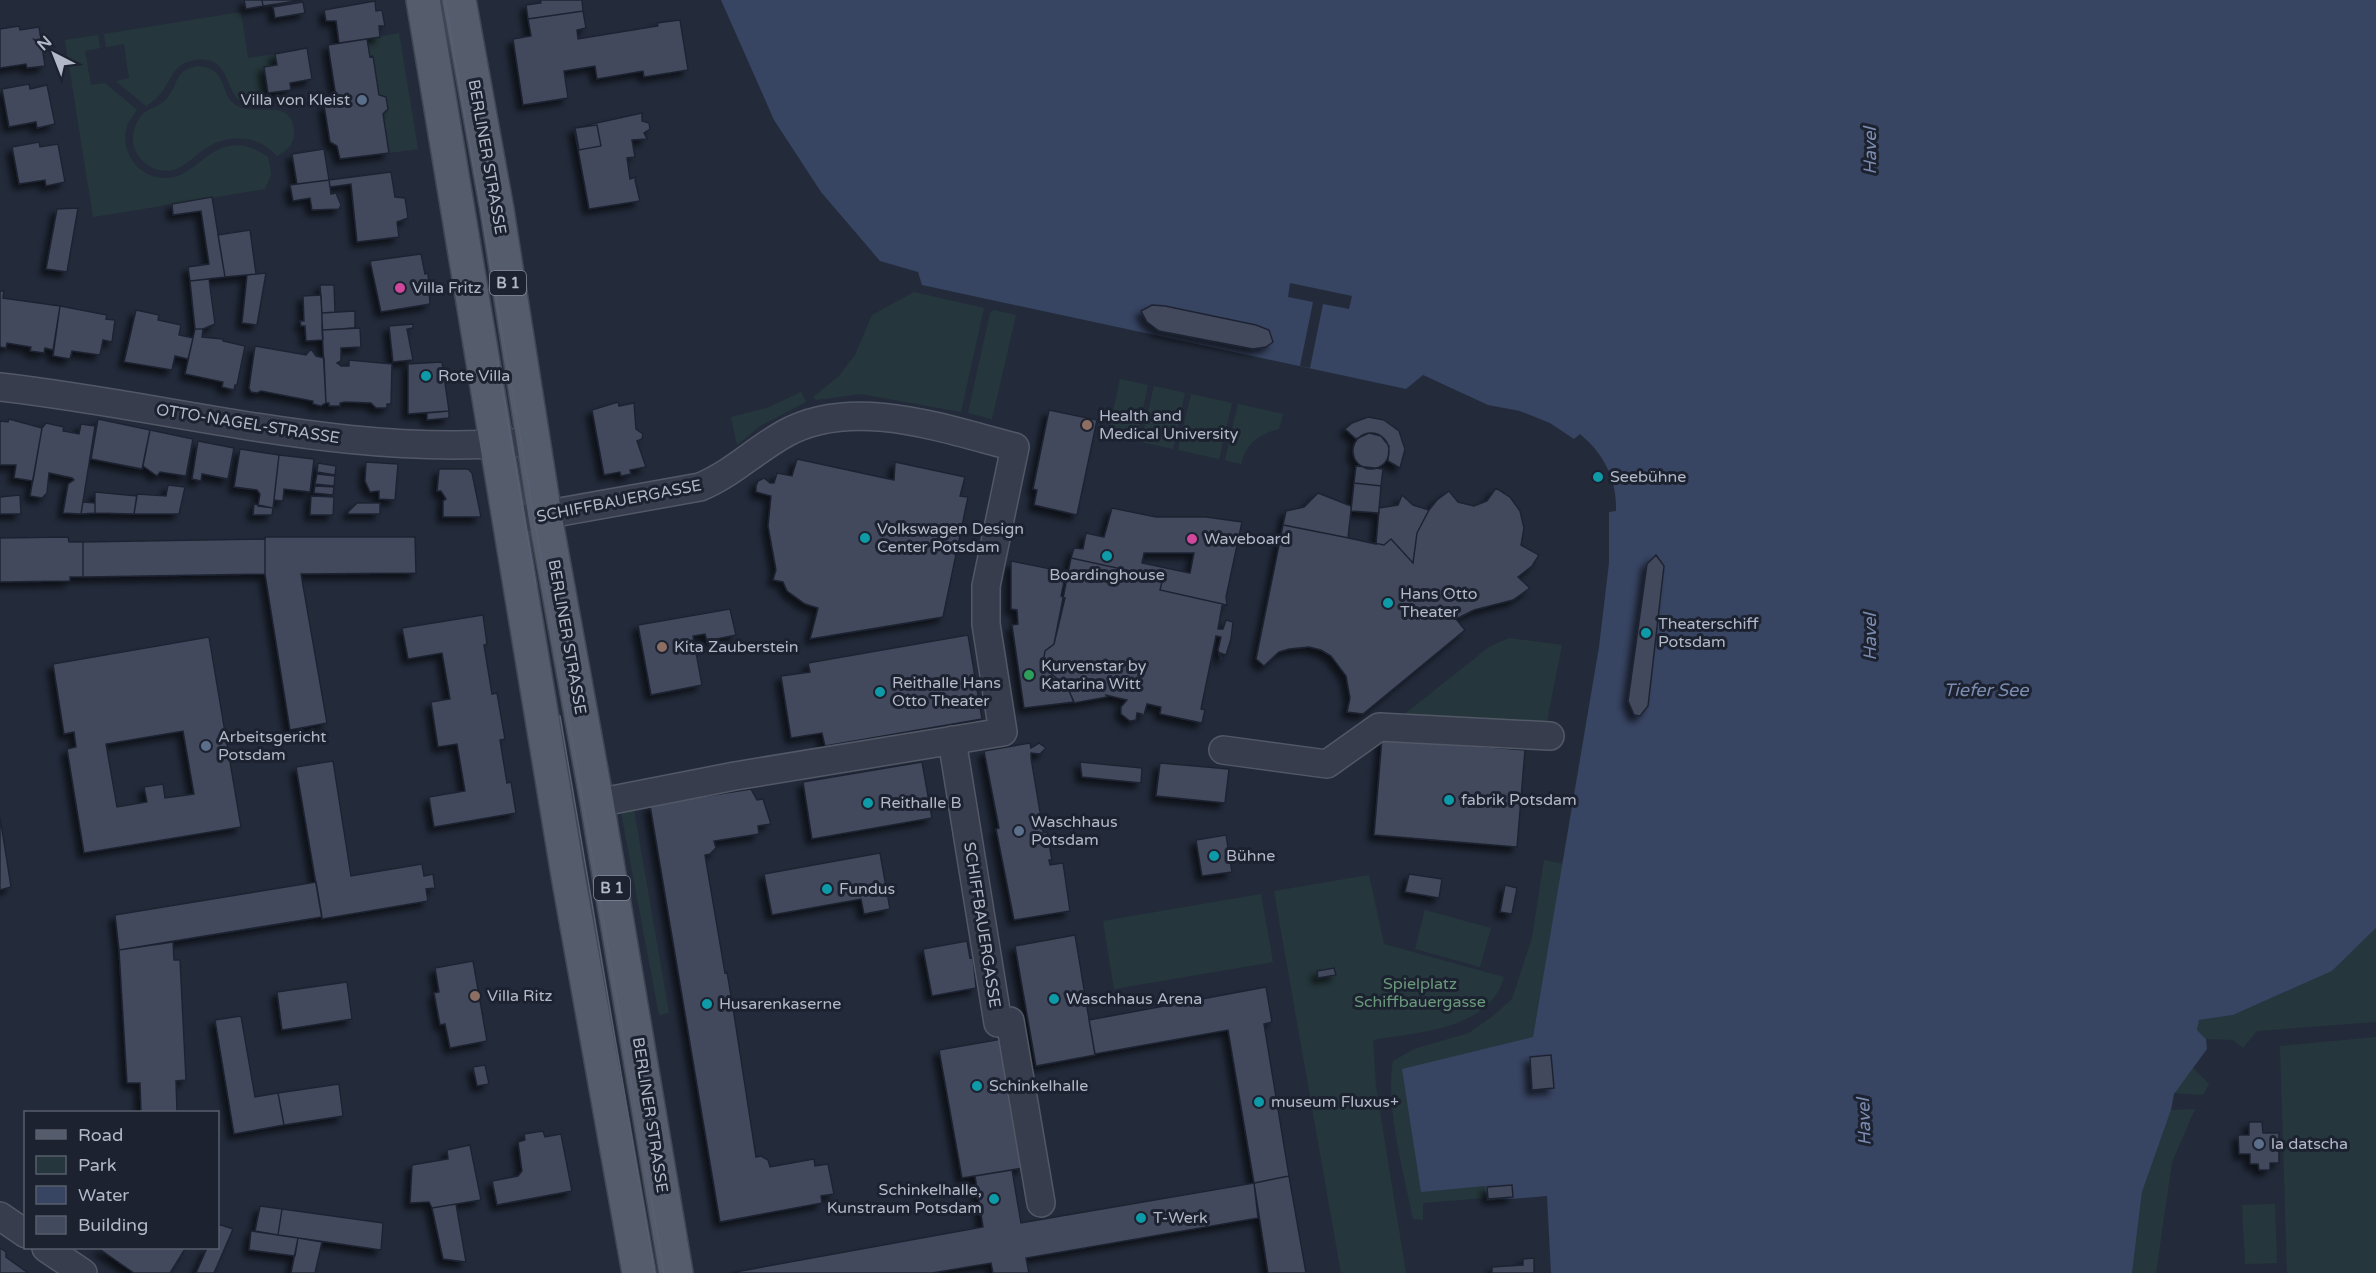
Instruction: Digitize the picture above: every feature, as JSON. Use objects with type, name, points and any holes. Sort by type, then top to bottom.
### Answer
[{"type":"main road","name":"B 1","points":[[423,0],[573,900],[639,1273]]},
{"type":"main road","name":"BERLINER STRASSE","points":[[459,0],[495,200],[544,516],[597,803],[676,1273]]},
{"type":"street","name":"OTTO-NAGEL-STRASSE","points":[[0,387],[85,397],[326,439],[497,445],[533,441]]},
{"type":"street","name":"SCHIFFBAUERGASSE","points":[[510,521],[700,487],[718,480],[786,433],[837,417],[873,416],[891,419],[1015,447],[986,586],[986,624],[1003,732],[597,803]]},
{"type":"street","points":[[1223,750],[1327,764],[1379,727],[1550,736]]},
{"type":"street","name":"SCHIFFBAUERGASSE","points":[[952,740],[998,1023],[1010,1021],[1041,1203]]},
{"type":"street","points":[[0,1216],[24,1233]]},
{"type":"street","points":[[47,1249],[83,1273]]},
{"type":"green space","points":[[241,12],[248,58],[275,54],[277,65],[264,67],[270,103],[242,102],[237,98],[221,68],[215,62],[206,59],[194,60],[178,67],[161,93],[146,106],[116,81],[129,78],[124,44],[106,47],[104,34]]},
{"type":"green space","points":[[399,33],[418,149],[389,153],[383,114],[388,109],[386,97],[379,95],[373,57],[370,57],[367,39]]},
{"type":"green space","points":[[98,35],[100,48],[85,51],[91,85],[105,83],[137,110],[128,124],[125,135],[128,153],[139,168],[155,177],[174,177],[190,170],[220,149],[234,145],[245,146],[268,157],[271,174],[265,189],[93,217],[65,40]]},
{"type":"green space","points":[[197,66],[207,68],[219,77],[227,95],[237,106],[245,109],[280,111],[287,114],[292,121],[294,131],[290,146],[277,156],[253,140],[234,138],[215,143],[176,169],[160,170],[146,164],[136,152],[133,144],[138,120],[145,112],[165,100],[172,92],[180,74]]},
{"type":"green space","points":[[914,292],[984,308],[961,412],[861,394],[816,400],[813,397],[839,376],[855,355],[872,315]]},
{"type":"green space","points":[[994,310],[1016,315],[992,419],[968,413],[990,313]]},
{"type":"green space","points":[[1120,379],[1148,385],[1136,441],[1108,435]]},
{"type":"green space","points":[[1154,386],[1185,393],[1173,449],[1141,442]]},
{"type":"green space","points":[[801,392],[806,402],[760,426],[737,445],[731,417],[767,408]]},
{"type":"green space","points":[[1191,394],[1232,403],[1219,459],[1178,450]]},
{"type":"green space","points":[[1238,404],[1283,414],[1279,429],[1255,440],[1246,450],[1241,464],[1225,460]]},
{"type":"green space","points":[[1509,638],[1562,645],[1546,726],[1401,717],[1489,647]]},
{"type":"green space","points":[[633,804],[669,1013],[659,1015],[620,807]]},
{"type":"green space","points":[[1544,860],[1563,864],[1533,1037],[1486,1186],[1485,1198],[1423,1203],[1423,1220],[1413,1219],[1393,1118],[1391,1079],[1393,1061],[1414,1049],[1469,1033],[1512,999],[1532,938]]},
{"type":"green space","name":"Spielplatz Schiffbauergasse","points":[[1369,875],[1384,944],[1504,977],[1496,995],[1484,1008],[1468,1018],[1430,1031],[1373,1040],[1376,1087],[1406,1273],[1341,1273],[1274,891]]},
{"type":"green space","points":[[1261,894],[1273,962],[1114,989],[1103,921]]},
{"type":"green space","points":[[1425,910],[1491,928],[1480,967],[1415,949]]},
{"type":"green space","points":[[2376,928],[2376,1022],[2257,1031],[2243,1048],[2233,1040],[2206,1039],[2197,1030],[2199,1020],[2233,1015],[2332,971]]},
{"type":"green space","points":[[2376,1037],[2376,1273],[2287,1273],[2280,1046]]},
{"type":"green space","points":[[2193,1068],[2209,1084],[2203,1095],[2174,1093]]},
{"type":"green space","points":[[2195,1109],[2172,1162],[2156,1273],[2132,1273],[2142,1192],[2171,1110]]},
{"type":"green space","points":[[2275,1204],[2277,1263],[2245,1264],[2242,1205]]},
{"type":"water","name":"Tiefer See","points":[[721,0],[2376,0],[2376,928],[2332,971],[2233,1015],[2199,1020],[2197,1030],[2206,1039],[2207,1049],[2174,1094],[2171,1110],[2142,1192],[2132,1273],[1551,1273],[1547,1196],[1486,1201],[1485,1186],[1421,1192],[1402,1069],[1533,1037],[1599,647],[1609,563],[1609,512],[1616,511],[1614,488],[1602,459],[1580,434],[1574,439],[1550,423],[1520,411],[1488,405],[1423,375],[1406,389],[922,285],[918,272],[880,261],[821,192],[774,120]]},
{"type":"pier","points":[[1290,283],[1352,296],[1349,309],[1323,304],[1310,368],[1300,366],[1313,302],[1288,297]]},
{"type":"building","points":[[244,0],[262,0],[263,6],[246,9]]},
{"type":"building","points":[[262,0],[303,0],[263,6]]},
{"type":"building","points":[[540,0],[582,0],[583,11],[528,19],[526,5],[541,3]]},
{"type":"building","points":[[375,1],[376,11],[382,10],[385,26],[379,26],[380,37],[339,43],[336,21],[326,21],[324,10]]},
{"type":"building","points":[[303,2],[305,13],[275,18],[273,7]]},
{"type":"building","points":[[583,11],[586,28],[577,30],[578,39],[658,26],[657,23],[680,20],[688,70],[644,77],[643,71],[597,79],[595,66],[564,71],[568,98],[523,105],[513,39],[531,36],[528,19]]},
{"type":"building","points":[[19,26],[20,30],[39,27],[45,66],[27,68],[26,64],[0,68],[0,29]]},
{"type":"building","name":"Villa von Kleist","points":[[367,39],[370,57],[373,56],[379,95],[386,97],[388,109],[383,114],[389,153],[340,159],[337,146],[330,142],[324,105],[337,103],[328,45]]},
{"type":"building","points":[[307,48],[312,79],[290,83],[291,90],[268,93],[264,67],[277,65],[275,54]]},
{"type":"building","points":[[29,84],[30,89],[47,85],[55,124],[37,128],[36,122],[9,127],[2,89]]},
{"type":"building","points":[[642,113],[642,121],[649,123],[650,129],[644,133],[647,139],[632,140],[635,157],[627,158],[630,179],[636,177],[640,201],[589,209],[574,128]],"holes":[[[597,125],[601,146],[579,150],[575,128]]]},
{"type":"building","points":[[597,125],[601,146],[579,150],[575,128]]},
{"type":"building","points":[[39,142],[40,147],[58,144],[65,182],[46,186],[45,180],[19,184],[12,147]]},
{"type":"building","points":[[324,149],[329,180],[297,184],[292,154]]},
{"type":"building","points":[[391,172],[395,197],[405,198],[408,218],[397,222],[399,237],[357,242],[351,184],[330,187],[329,180]]},
{"type":"building","points":[[329,180],[331,194],[336,193],[341,205],[339,209],[312,210],[310,198],[293,201],[290,185]]},
{"type":"building","points":[[212,197],[225,277],[190,281],[188,267],[209,264],[201,211],[173,215],[172,204]]},
{"type":"building","points":[[78,208],[67,272],[46,269],[57,209]]},
{"type":"building","points":[[250,230],[256,274],[225,277],[218,235]]},
{"type":"building","points":[[421,254],[425,274],[428,273],[430,304],[381,312],[370,261]]},
{"type":"building","points":[[266,273],[257,325],[242,323],[247,275]]},
{"type":"building","points":[[209,279],[215,324],[203,329],[195,329],[190,281]]},
{"type":"building","points":[[320,285],[334,285],[335,312],[322,313]]},
{"type":"building","points":[[0,291],[4,291],[3,298],[60,306],[53,350],[45,348],[44,353],[30,351],[31,347],[7,343],[6,348],[0,347]]},
{"type":"building","points":[[321,295],[323,340],[306,341],[305,326],[301,326],[300,321],[304,321],[303,296]]},
{"type":"building","points":[[1152,305],[1256,325],[1269,330],[1273,342],[1266,347],[1253,349],[1159,331],[1147,322],[1141,311]]},
{"type":"building","points":[[60,306],[107,315],[106,319],[115,320],[112,342],[103,340],[100,355],[72,351],[70,359],[53,356]]},
{"type":"building","points":[[136,310],[159,315],[158,320],[181,325],[179,335],[193,338],[188,359],[175,356],[172,370],[124,362]]},
{"type":"building","points":[[355,311],[355,328],[322,330],[322,313]]},
{"type":"building","points":[[413,324],[413,328],[407,329],[413,360],[393,362],[389,326]]},
{"type":"building","points":[[360,328],[361,347],[341,348],[341,361],[337,363],[341,366],[349,366],[349,360],[392,364],[391,404],[387,404],[387,408],[376,408],[371,403],[345,402],[340,403],[340,406],[329,406],[329,403],[326,403],[322,330]]},
{"type":"building","points":[[195,329],[203,329],[202,337],[223,339],[223,341],[245,346],[234,390],[222,387],[223,382],[185,374]]},
{"type":"building","points":[[255,346],[306,355],[311,349],[316,356],[324,358],[326,403],[321,406],[313,404],[313,401],[261,391],[251,392],[249,388]]},
{"type":"building","name":"Rote Villa","points":[[442,362],[449,411],[408,414],[408,364]]},
{"type":"building","points":[[618,402],[619,406],[634,403],[636,429],[643,434],[642,439],[637,441],[646,467],[630,470],[631,474],[621,476],[620,472],[604,475],[592,410]]},
{"type":"building","points":[[1049,410],[1097,420],[1077,515],[1034,505],[1037,490],[1033,489]]},
{"type":"building","points":[[449,411],[449,418],[427,420],[427,413]]},
{"type":"building","points":[[1368,417],[1384,420],[1399,431],[1405,449],[1400,468],[1388,461],[1389,446],[1381,436],[1369,433],[1356,439],[1345,429],[1352,423]]},
{"type":"building","points":[[9,419],[42,428],[33,481],[14,478],[16,465],[0,465],[0,421],[8,422]]},
{"type":"building","points":[[98,419],[150,430],[142,469],[91,459]]},
{"type":"building","points":[[46,423],[64,427],[63,431],[79,434],[81,424],[95,426],[81,514],[63,513],[68,484],[74,480],[72,478],[49,473],[47,493],[42,498],[30,496],[42,428]]},
{"type":"building","points":[[150,430],[193,439],[186,476],[160,472],[157,476],[143,466]]},
{"type":"building","points":[[1371,433],[1384,438],[1389,451],[1384,464],[1371,469],[1358,464],[1353,451],[1358,438]]},
{"type":"building","points":[[198,441],[234,448],[228,479],[202,474],[201,481],[192,479]]},
{"type":"building","points":[[240,449],[279,455],[273,508],[258,506],[260,494],[257,490],[234,487]]},
{"type":"building","points":[[279,455],[314,459],[310,492],[284,489],[283,501],[274,500]]},
{"type":"building","name":"Volkswagen Design Center Potsdam","points":[[797,459],[894,480],[895,462],[965,477],[960,496],[968,497],[943,617],[810,639],[818,608],[805,604],[787,591],[783,582],[773,580],[776,570],[768,526],[771,496],[756,492],[758,481],[764,478],[774,483],[777,473],[792,476]]},
{"type":"building","points":[[366,462],[398,464],[395,500],[379,499],[379,491],[370,492],[365,481]]},
{"type":"building","points":[[318,463],[336,466],[335,475],[317,472]]},
{"type":"building","points":[[1356,466],[1383,469],[1381,486],[1354,483]]},
{"type":"building","points":[[439,469],[468,469],[472,473],[481,517],[443,517],[443,501],[446,499],[441,491],[437,491]]},
{"type":"building","points":[[317,474],[335,476],[334,486],[315,484]]},
{"type":"building","points":[[1354,483],[1381,486],[1376,544],[1348,538]]},
{"type":"building","points":[[168,485],[185,487],[179,514],[134,514],[137,494],[166,496]]},
{"type":"building","points":[[315,486],[334,487],[333,495],[314,493]]},
{"type":"building","name":"Hans Otto Theater","points":[[1496,488],[1510,497],[1520,511],[1524,528],[1521,545],[1539,555],[1532,566],[1518,577],[1530,588],[1513,600],[1474,610],[1456,619],[1465,630],[1363,714],[1347,712],[1350,698],[1346,676],[1331,656],[1321,650],[1309,647],[1289,649],[1279,652],[1264,666],[1256,659],[1283,525],[1384,545],[1391,539],[1413,563],[1417,533],[1437,500],[1449,491],[1458,502],[1474,506],[1487,501]]},
{"type":"building","points":[[95,492],[137,496],[134,514],[95,513]]},
{"type":"building","points":[[1318,493],[1351,506],[1351,511],[1379,513],[1379,508],[1398,505],[1402,495],[1413,505],[1429,510],[1417,533],[1413,563],[1391,539],[1384,545],[1283,525],[1286,511],[1304,507]]},
{"type":"building","points":[[20,495],[21,514],[0,514],[0,497]]},
{"type":"building","points":[[311,496],[334,497],[333,515],[310,515]]},
{"type":"building","points":[[83,502],[95,503],[95,513],[81,514]]},
{"type":"building","points":[[357,503],[380,503],[380,514],[348,514]]},
{"type":"building","points":[[254,504],[273,508],[272,515],[253,515]]},
{"type":"building","name":"Boardinghouse","points":[[1112,508],[1156,517],[1206,517],[1242,522],[1226,597],[1227,605],[1160,590],[1163,578],[1071,558],[1074,548],[1083,549],[1086,533],[1104,537]],"holes":[[[1144,553],[1194,553],[1190,573],[1142,563]]]},
{"type":"building","points":[[68,537],[69,542],[83,542],[83,577],[70,577],[70,581],[0,582],[0,538]]},
{"type":"building","points":[[265,537],[415,537],[416,573],[301,574],[327,723],[290,730],[265,574]]},
{"type":"building","points":[[265,539],[265,574],[83,577],[83,542]]},
{"type":"building","name":"Theaterschiff Potsdam","points":[[1656,555],[1664,566],[1648,706],[1640,716],[1634,715],[1628,701],[1647,564]]},
{"type":"building","points":[[1071,558],[1163,578],[1160,590],[1227,605],[1222,606],[1218,629],[1223,629],[1226,620],[1233,622],[1231,639],[1226,655],[1220,653],[1223,661],[1221,661],[1218,650],[1221,637],[1216,636],[1201,709],[1205,710],[1202,723],[1160,714],[1161,707],[1147,704],[1144,715],[1141,717],[1142,714],[1137,713],[1136,720],[1130,721],[1121,714],[1121,707],[1127,700],[1106,695],[1107,697],[1074,703],[1068,688],[1048,671],[1044,657],[1045,651],[1054,644]]},
{"type":"building","points":[[1011,561],[1066,572],[1061,596],[1065,598],[1054,644],[1045,651],[1044,657],[1048,671],[1068,688],[1074,702],[1024,708],[1012,625],[1018,624],[1017,610],[1011,609]]},
{"type":"building","points":[[730,609],[736,635],[707,641],[705,634],[693,636],[702,685],[651,695],[638,625]]},
{"type":"building","points":[[483,615],[487,644],[484,645],[492,694],[497,693],[505,739],[500,740],[507,783],[511,782],[516,813],[434,827],[429,797],[465,791],[457,744],[438,747],[431,702],[450,699],[442,653],[408,659],[402,628]]},
{"type":"building","name":"Reithalle Hans Otto Theater","points":[[968,635],[982,719],[825,746],[822,733],[791,738],[781,676],[810,672],[808,663]]},
{"type":"building","name":"Arbeitsgericht Potsdam","points":[[209,637],[241,827],[84,853],[67,749],[76,747],[74,732],[64,734],[53,664]],"holes":[[[183,731],[194,794],[165,798],[163,784],[144,787],[147,802],[117,807],[106,744]]]},
{"type":"building","name":"fabrik Potsdam","points":[[1382,738],[1525,750],[1517,847],[1374,835]]},
{"type":"building","name":"Waschhaus Potsdam","points":[[1030,743],[1031,748],[1039,743],[1046,748],[1040,754],[1031,753],[1031,758],[1043,833],[1047,832],[1052,860],[1049,860],[1050,865],[1063,863],[1070,911],[1014,920],[996,829],[999,828],[984,751]]},
{"type":"building","points":[[333,761],[351,876],[422,864],[424,876],[433,874],[435,888],[426,889],[428,901],[322,919],[296,767]]},
{"type":"building","name":"Reithalle B","points":[[922,762],[932,818],[812,839],[803,782]]},
{"type":"building","points":[[1080,762],[1142,768],[1141,783],[1082,777]]},
{"type":"building","points":[[1160,763],[1229,769],[1225,803],[1156,796]]},
{"type":"building","name":"Husarenkaserne","points":[[751,789],[757,800],[763,799],[771,824],[758,826],[759,834],[714,841],[716,848],[710,854],[705,855],[732,1001],[756,1157],[761,1156],[768,1160],[770,1167],[814,1159],[815,1166],[828,1164],[834,1194],[821,1196],[822,1203],[720,1222],[650,805]]},
{"type":"building","points":[[0,817],[11,887],[0,890]]},
{"type":"building","name":"Bühne","points":[[1226,835],[1232,872],[1202,876],[1196,840]]},
{"type":"building","name":"Fundus","points":[[880,853],[890,909],[864,914],[861,899],[772,915],[764,874]]},
{"type":"building","points":[[1409,874],[1442,879],[1439,898],[1405,892]]},
{"type":"building","points":[[316,882],[322,917],[119,950],[115,915]]},
{"type":"building","points":[[1505,885],[1517,888],[1512,914],[1500,912]]},
{"type":"building","points":[[1075,935],[1095,1055],[1036,1066],[1015,946]]},
{"type":"building","points":[[967,941],[970,958],[973,957],[976,988],[932,996],[923,949]]},
{"type":"building","points":[[173,942],[174,960],[180,960],[186,1080],[176,1081],[177,1111],[141,1111],[140,1083],[127,1083],[119,950]]},
{"type":"building","points":[[473,961],[487,1041],[450,1048],[445,1024],[440,1025],[434,993],[439,992],[435,968]]},
{"type":"building","points":[[1334,968],[1336,975],[1318,978],[1317,971]]},
{"type":"building","points":[[347,982],[352,1019],[282,1030],[277,992]]},
{"type":"building","points":[[1266,987],[1272,1022],[1264,1024],[1289,1176],[1254,1183],[1228,1030],[1095,1054],[1089,1020]]},
{"type":"building","points":[[241,1016],[255,1097],[278,1093],[284,1125],[234,1134],[215,1020]]},
{"type":"building","name":"Schinkelhalle","points":[[1002,1039],[1023,1168],[962,1178],[939,1050]]},
{"type":"building","points":[[1551,1055],[1554,1088],[1532,1090],[1530,1057]]},
{"type":"building","points":[[485,1065],[489,1084],[477,1086],[473,1067]]},
{"type":"building","points":[[339,1084],[343,1116],[284,1125],[278,1093]]},
{"type":"building","name":"la datscha","points":[[2249,1122],[2262,1122],[2263,1133],[2279,1133],[2279,1163],[2270,1163],[2270,1170],[2259,1170],[2258,1164],[2250,1164],[2250,1154],[2239,1154],[2238,1135],[2249,1135]]},
{"type":"building","points":[[543,1131],[545,1137],[561,1134],[572,1191],[497,1205],[492,1181],[518,1176],[522,1171],[518,1142],[525,1140],[524,1134]]},
{"type":"building","points":[[470,1145],[481,1200],[432,1208],[429,1202],[410,1203],[412,1165],[448,1159],[447,1150]]},
{"type":"building","points":[[1012,1170],[1021,1223],[1254,1183],[1258,1218],[1026,1258],[1029,1273],[993,1273],[991,1263],[932,1273],[730,1273],[983,1227],[975,1176]]},
{"type":"building","points":[[1289,1176],[1306,1273],[1268,1273],[1254,1183]]},
{"type":"building","points":[[1512,1185],[1513,1197],[1488,1199],[1487,1187]]},
{"type":"building","points":[[456,1204],[466,1262],[443,1259],[432,1208]]},
{"type":"building","points":[[260,1206],[282,1209],[278,1235],[255,1231]]},
{"type":"building","points":[[282,1209],[383,1223],[381,1250],[278,1235]]},
{"type":"building","points":[[219,1224],[233,1229],[214,1273],[196,1273],[207,1249],[219,1249]]},
{"type":"building","points":[[251,1231],[298,1238],[295,1256],[249,1250]]},
{"type":"building","points":[[298,1238],[322,1242],[315,1273],[291,1273]]},
{"type":"building","points":[[0,1248],[6,1252],[6,1257],[28,1273],[0,1273]]},
{"type":"building","points":[[99,1249],[185,1249],[170,1273],[134,1273]]},
{"type":"building","points":[[1534,1258],[1534,1273],[1492,1273],[1492,1267],[1523,1265],[1523,1259]]},
{"type":"tram line","points":[[445,0],[664,1273]]},
{"type":"tram line","points":[[497,358],[536,586]]},
{"type":"tram line","points":[[560,716],[655,1273]]},
{"type":"place","name":"Villa von Kleist","points":[[362,100]]},
{"type":"place","name":"Villa Fritz","points":[[400,288]]},
{"type":"place","name":"Rote Villa","points":[[426,376]]},
{"type":"place","name":"Health and Medical University","points":[[1087,425]]},
{"type":"place","name":"Seebühne","points":[[1598,477]]},
{"type":"place","name":"Volkswagen Design Center Potsdam","points":[[865,538]]},
{"type":"place","name":"Waveboard","points":[[1192,539]]},
{"type":"place","name":"Boardinghouse","points":[[1107,556]]},
{"type":"place","name":"Hans Otto Theater","points":[[1388,603]]},
{"type":"place","name":"Theaterschiff Potsdam","points":[[1646,633]]},
{"type":"place","name":"Kita Zauberstein","points":[[662,647]]},
{"type":"place","name":"Kurvenstar by Katarina Witt","points":[[1029,675]]},
{"type":"place","name":"Reithalle Hans Otto Theater","points":[[880,692]]},
{"type":"place","name":"Arbeitsgericht Potsdam","points":[[206,746]]},
{"type":"place","name":"fabrik Potsdam","points":[[1449,800]]},
{"type":"place","name":"Reithalle B","points":[[868,803]]},
{"type":"place","name":"Waschhaus Potsdam","points":[[1019,831]]},
{"type":"place","name":"Bühne","points":[[1214,856]]},
{"type":"place","name":"Fundus","points":[[827,889]]},
{"type":"place","name":"Villa Ritz","points":[[475,996]]},
{"type":"place","name":"Waschhaus Arena","points":[[1054,999]]},
{"type":"place","name":"Husarenkaserne","points":[[707,1004]]},
{"type":"place","name":"Schinkelhalle","points":[[977,1086]]},
{"type":"place","name":"museum Fluxus+","points":[[1259,1102]]},
{"type":"place","name":"la datscha","points":[[2259,1144]]},
{"type":"place","name":"Schinkelhalle, Kunstraum Potsdam","points":[[994,1199]]},
{"type":"place","name":"T-Werk","points":[[1141,1218]]},
{"type":"water label","name":"Havel","points":[[1870,151]]},
{"type":"water label","name":"Havel","points":[[1870,637]]},
{"type":"water label","name":"Havel","points":[[1864,1122]]}]
